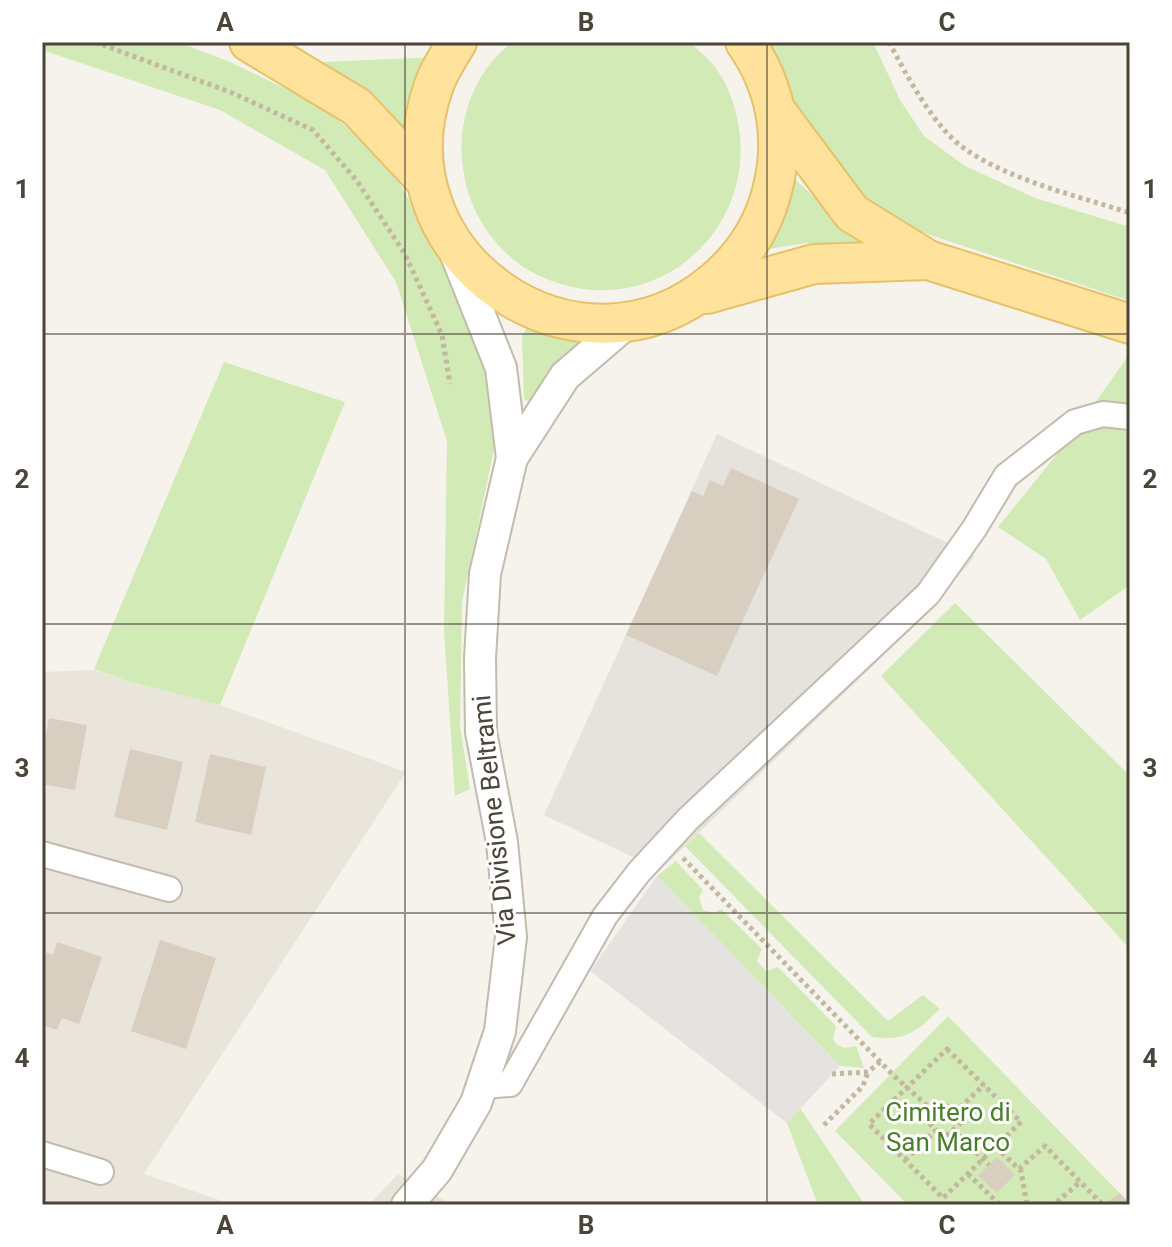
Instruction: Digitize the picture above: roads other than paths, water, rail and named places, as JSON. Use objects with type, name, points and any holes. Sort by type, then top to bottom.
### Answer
[{"type":"main road","points":[[249,42],[357,107],[426,181]]},
{"type":"main road","points":[[457,42],[434,84],[423,132],[426,181],[435,212],[450,241],[483,280],[527,308],[576,322],[628,322],[663,313],[695,298],[814,264],[928,260]]},
{"type":"main road","points":[[695,298],[736,263],[765,217],[779,165],[776,111],[761,65],[745,42]]},
{"type":"main road","points":[[776,111],[852,213],[928,260],[1130,324]]},
{"type":"street","name":"Via Divisione Beltrami","points":[[450,241],[501,368],[512,458]]},
{"type":"street","name":"Via Divisione Beltrami","points":[[407,1205],[437,1170],[476,1103],[500,1031],[511,937],[502,842],[481,732],[480,658],[485,574],[512,458],[565,376],[628,322]]},
{"type":"street","points":[[482,1086],[510,1084],[605,916],[639,872],[688,819],[928,594],[974,529],[1006,476],[1075,422],[1103,414],[1130,417]]},
{"type":"street","points":[[42,854],[169,889]]},
{"type":"street","points":[[42,1154],[101,1172]]},
{"type":"park label","name":"Cimitero di San Marco","points":[[948,1127]]}]
